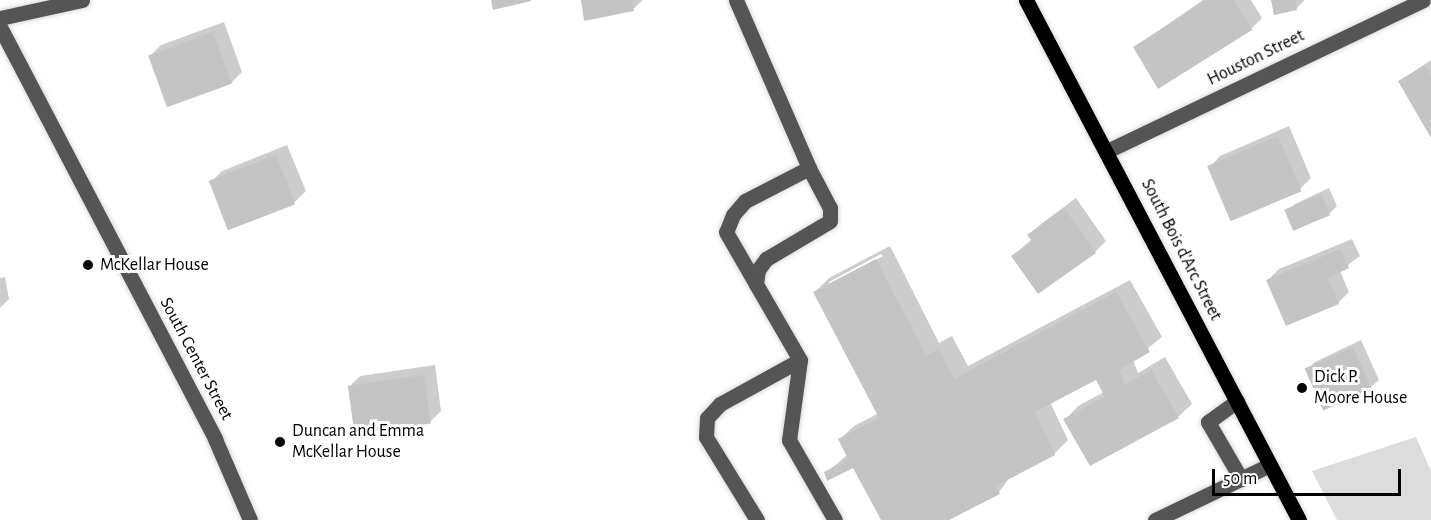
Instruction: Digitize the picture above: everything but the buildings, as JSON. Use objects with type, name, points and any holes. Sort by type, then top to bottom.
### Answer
[{"type":"main road","name":"South Bois d'Arc Street","points":[[1026,0],[1299,520]]},
{"type":"street","points":[[0,18],[82,0]]},
{"type":"street","points":[[736,0],[809,168],[830,208],[830,221],[766,259],[758,270],[756,284]]},
{"type":"street","name":"Houston Street","points":[[1107,151],[1423,0]]},
{"type":"street","name":"South Center Street","points":[[0,27],[215,439],[250,520]]},
{"type":"street","points":[[809,168],[745,201],[733,215],[726,231],[800,360],[789,440],[835,520]]},
{"type":"street","points":[[757,520],[706,437],[707,418],[720,404],[800,360]]},
{"type":"street","points":[[1237,400],[1208,422],[1241,479]]},
{"type":"street","points":[[1155,520],[1270,465]]},
{"type":"shaded area","points":[[1416,437],[1431,471],[1431,520],[1337,520],[1312,471]]},
{"type":"place","name":"McKellar House","points":[[88,265]]},
{"type":"place","name":"Dick P. Moore House","points":[[1302,388]]},
{"type":"place","name":"Duncan and Emma McKellar House","points":[[280,442]]}]
